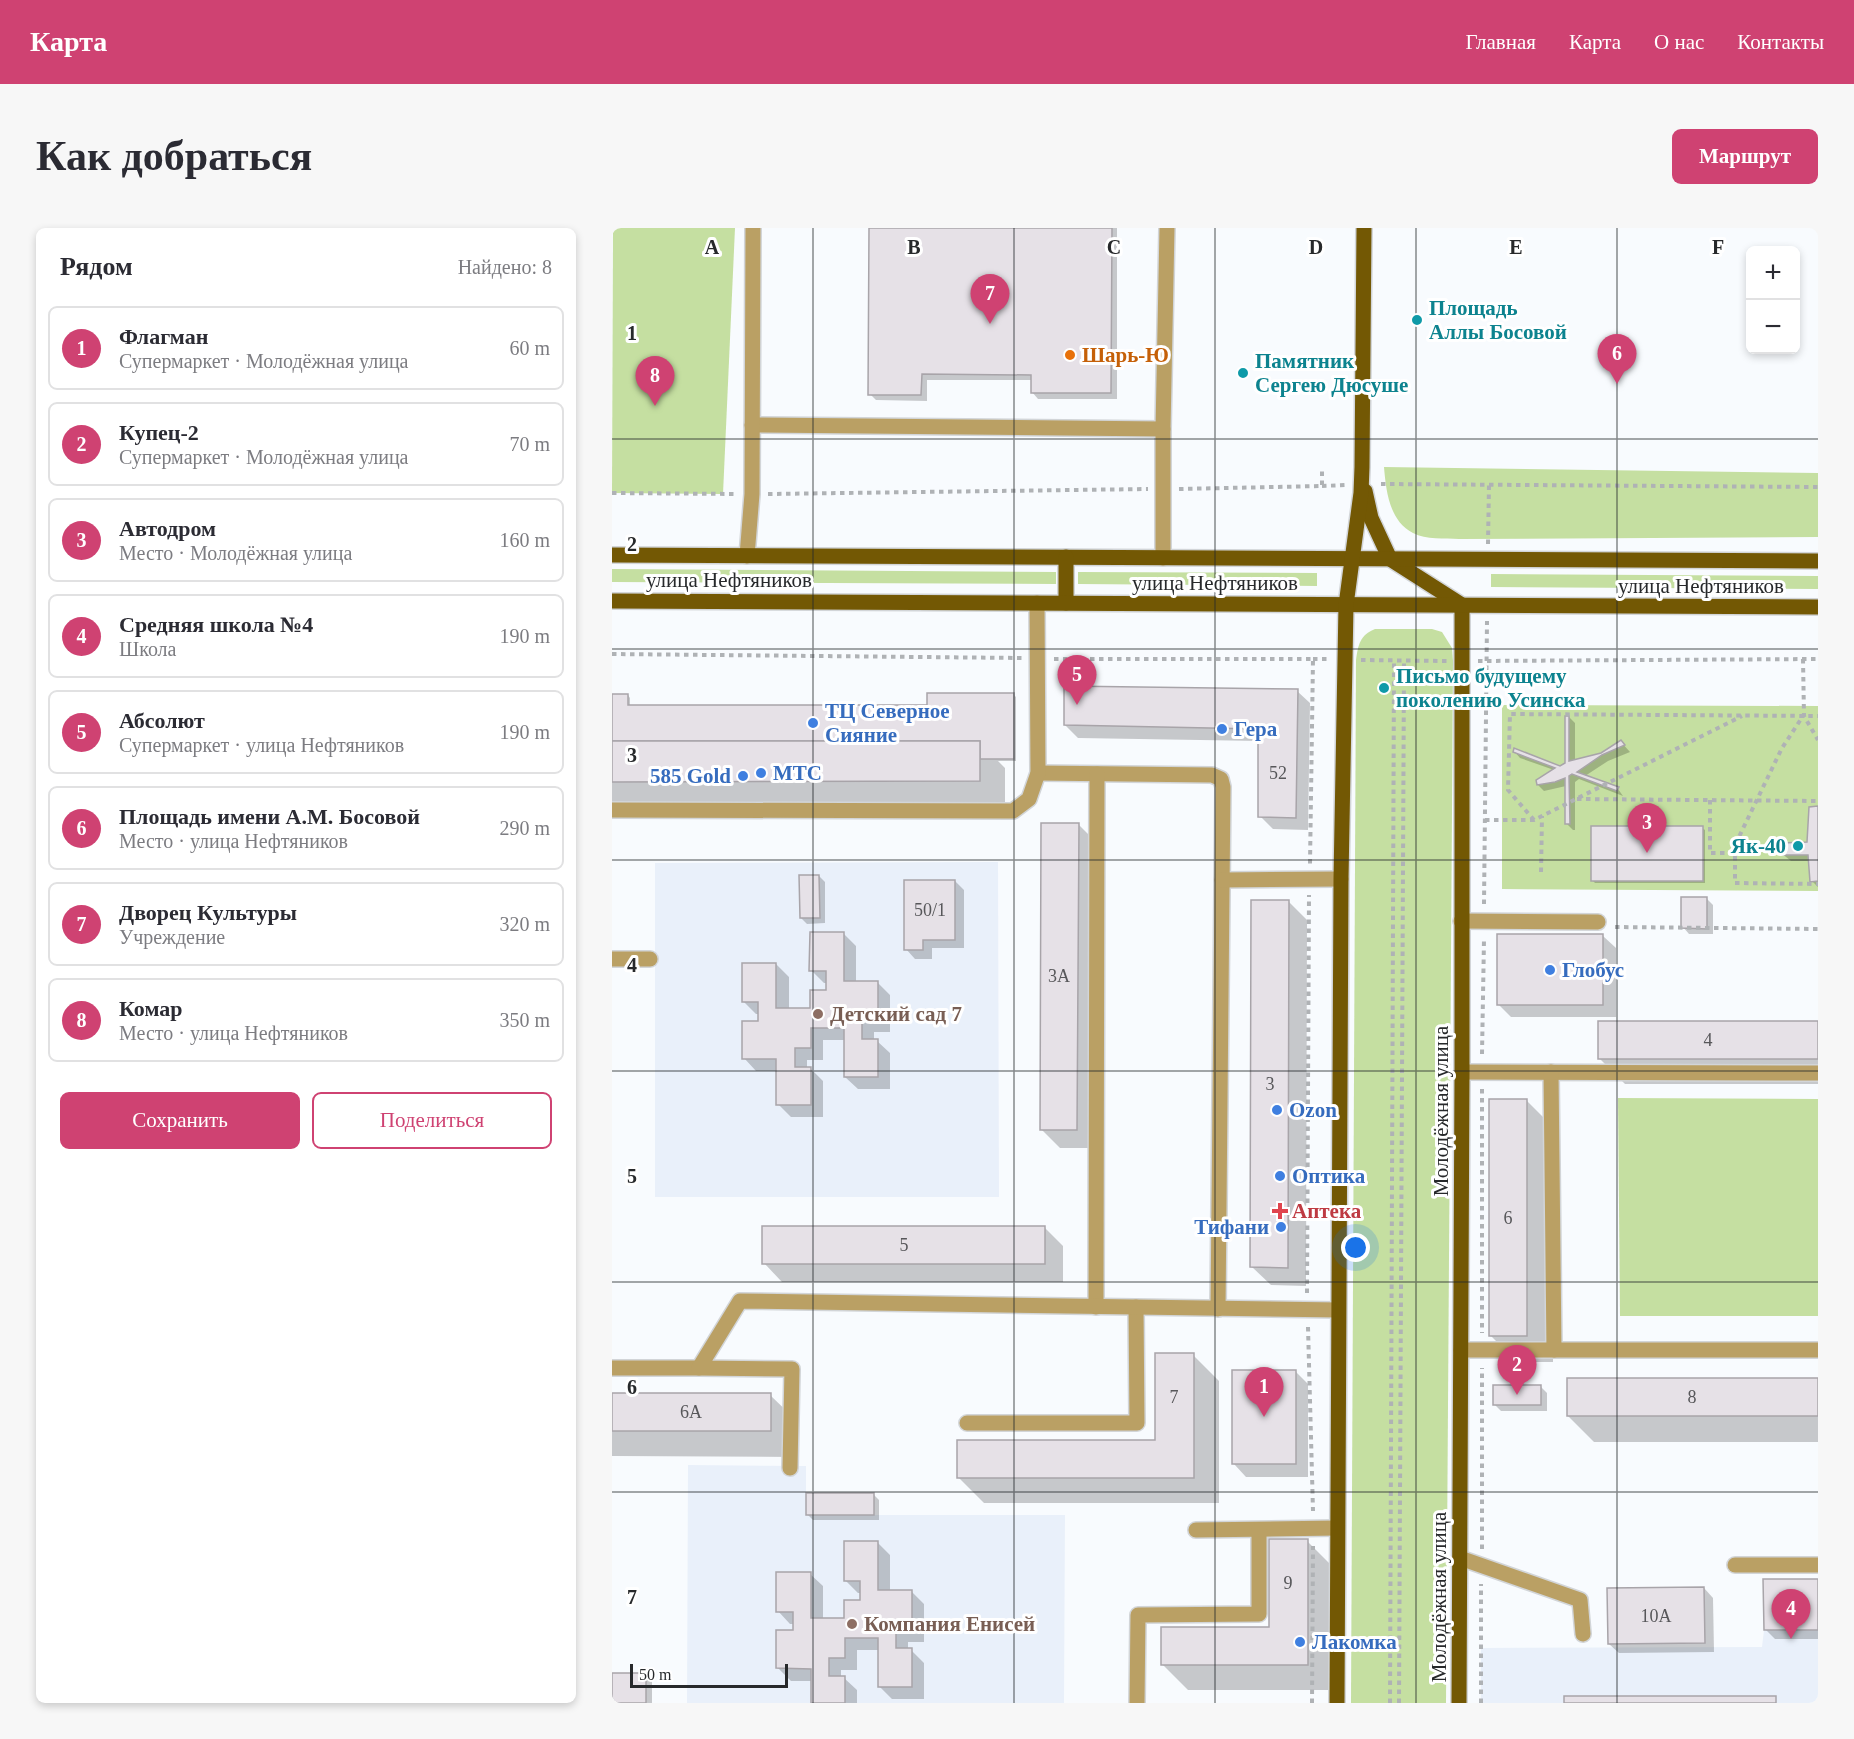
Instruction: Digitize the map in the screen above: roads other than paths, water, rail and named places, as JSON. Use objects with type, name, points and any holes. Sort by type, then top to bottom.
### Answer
[{"type":"main road","points":[[1337,1703],[1341,879],[1346,605],[1361,493],[1364,228]]},
{"type":"main road","points":[[1362,467],[1371,518],[1390,559],[1462,606]]},
{"type":"main road","name":"улица Нефтяников","points":[[612,555],[1818,561]]},
{"type":"main road","points":[[1066,557],[1066,603]]},
{"type":"main road","name":"улица Нефтяников","points":[[612,601],[1818,607]]},
{"type":"main road","name":"Молодёжная улица","points":[[1459,1703],[1462,606]]},
{"type":"lane","points":[[747,556],[752,494],[753,228]]},
{"type":"lane","points":[[1163,558],[1162,489],[1167,228]]},
{"type":"lane","points":[[752,425],[1163,429]]},
{"type":"lane","points":[[612,810],[1013,811],[1029,799],[1038,773],[1037,603]]},
{"type":"lane","points":[[1038,773],[1212,775],[1221,779],[1223,787],[1218,1309]]},
{"type":"lane","points":[[1096,1306],[1097,774]]},
{"type":"lane","points":[[1222,879],[1341,879]]},
{"type":"lane","points":[[1461,921],[1598,922]]},
{"type":"lane","points":[[612,959],[650,959]]},
{"type":"lane","points":[[1462,1072],[1818,1073]]},
{"type":"lane","points":[[1551,1072],[1554,1350]]},
{"type":"lane","points":[[699,1368],[740,1300],[1338,1310]]},
{"type":"lane","points":[[967,1423],[1137,1423],[1136,1307]]},
{"type":"lane","points":[[1461,1350],[1818,1350]]},
{"type":"lane","points":[[612,1368],[792,1370],[790,1468]]},
{"type":"lane","points":[[1196,1530],[1337,1528]]},
{"type":"lane","points":[[1137,1703],[1138,1615],[1259,1614],[1259,1530]]},
{"type":"lane","points":[[1460,1558],[1580,1600],[1583,1634]]},
{"type":"lane","points":[[1735,1565],[1818,1565]]},
{"type":"place","name":"Площадь Аллы Босовой","points":[[1417,320]]},
{"type":"place","name":"Дворец Культуры","points":[[990,324]]},
{"type":"place","name":"Шарь-Ю","points":[[1070,355]]},
{"type":"place","name":"Памятник Сергею Дюсуше","points":[[1243,373]]},
{"type":"place","name":"Площадь имени А.М. Босовой","points":[[1617,384]]},
{"type":"place","name":"Комар","points":[[655,406]]},
{"type":"place","name":"Письмо будущему поколению Усинска","points":[[1384,688]]},
{"type":"place","name":"Абсолют","points":[[1077,705]]},
{"type":"place","name":"ТЦ Северное Сияние","points":[[813,723]]},
{"type":"place","name":"Гера","points":[[1222,729]]},
{"type":"place","name":"МТС","points":[[761,773]]},
{"type":"place","name":"585 Gold","points":[[743,776]]},
{"type":"place","name":"Як-40","points":[[1798,846]]},
{"type":"place","name":"Автодром","points":[[1647,853]]},
{"type":"place","name":"Глобус","points":[[1550,970]]},
{"type":"place","name":"Детский сад 7","points":[[818,1014]]},
{"type":"place","name":"Ozon","points":[[1277,1110]]},
{"type":"place","name":"Оптика","points":[[1280,1176]]},
{"type":"place","name":"Аптека","points":[[1280,1211]]},
{"type":"place","name":"Тифани","points":[[1281,1227]]},
{"type":"place","name":"Купец-2","points":[[1517,1395]]},
{"type":"place","name":"Флагман","points":[[1264,1417]]},
{"type":"place","name":"Компания Енисей","points":[[852,1624]]},
{"type":"place","name":"Средняя школа №4","points":[[1791,1639]]},
{"type":"place","name":"Лакомка","points":[[1300,1642]]}]
